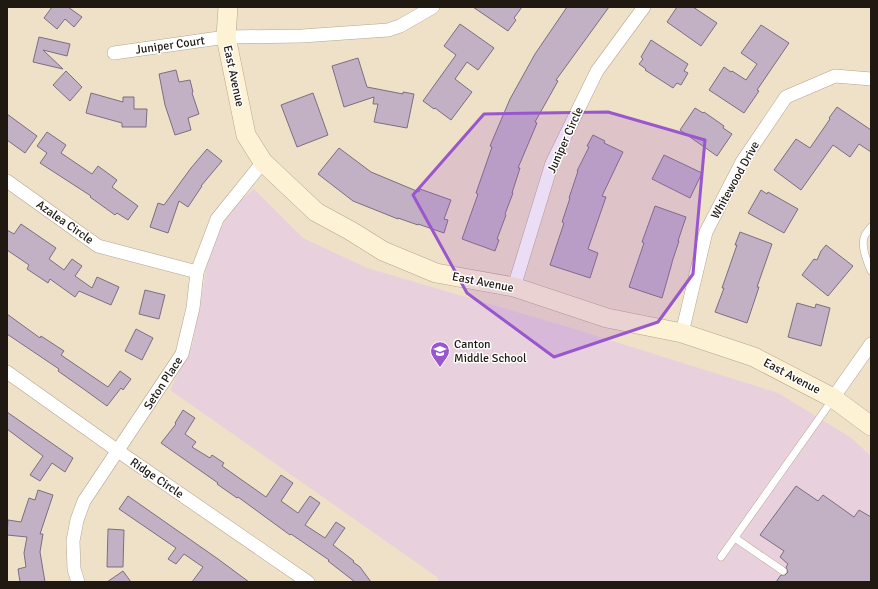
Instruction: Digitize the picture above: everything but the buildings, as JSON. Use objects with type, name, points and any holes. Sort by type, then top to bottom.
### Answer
[{"type":"street","name":"East Avenue","points":[[228,7],[226,37],[246,135],[263,162],[316,212],[351,231],[383,252],[436,272],[514,287],[607,318],[682,333],[754,357],[834,398],[871,426]]},
{"type":"street","points":[[226,37],[302,36],[388,30],[400,26],[433,7]]},
{"type":"street","name":"Juniper Circle","points":[[514,287],[552,163],[597,71],[644,7]]},
{"type":"street","name":"Juniper Court","points":[[114,53],[226,37]]},
{"type":"street","name":"Whitewood Drive","points":[[682,333],[706,232],[742,162],[786,98],[835,76],[871,79]]},
{"type":"street","name":"Seton Place","points":[[78,582],[74,569],[73,541],[77,520],[84,502],[182,354],[193,308],[197,272],[217,219],[263,162]]},
{"type":"street","name":"Azalea Circle","points":[[7,180],[98,246],[197,272]]},
{"type":"street","points":[[834,398],[871,344]]},
{"type":"street","name":"Ridge Circle","points":[[7,372],[118,451],[308,582]]},
{"type":"lane","points":[[871,227],[865,235],[864,246],[871,271]]},
{"type":"lane","points":[[721,557],[834,398]]},
{"type":"lane","points":[[735,538],[783,571]]},
{"type":"highlighted area","points":[[608,112],[705,140],[693,274],[658,322],[554,357],[467,293],[413,195],[484,114]]},
{"type":"shaded area","name":"Canton Middle School","points":[[254,189],[303,238],[367,268],[568,327],[778,393],[850,437],[871,456],[871,582],[439,582],[437,577],[170,390],[192,346],[207,264],[216,235],[237,203]]},
{"type":"place","name":"Canton Middle School","points":[[440,368]]}]
